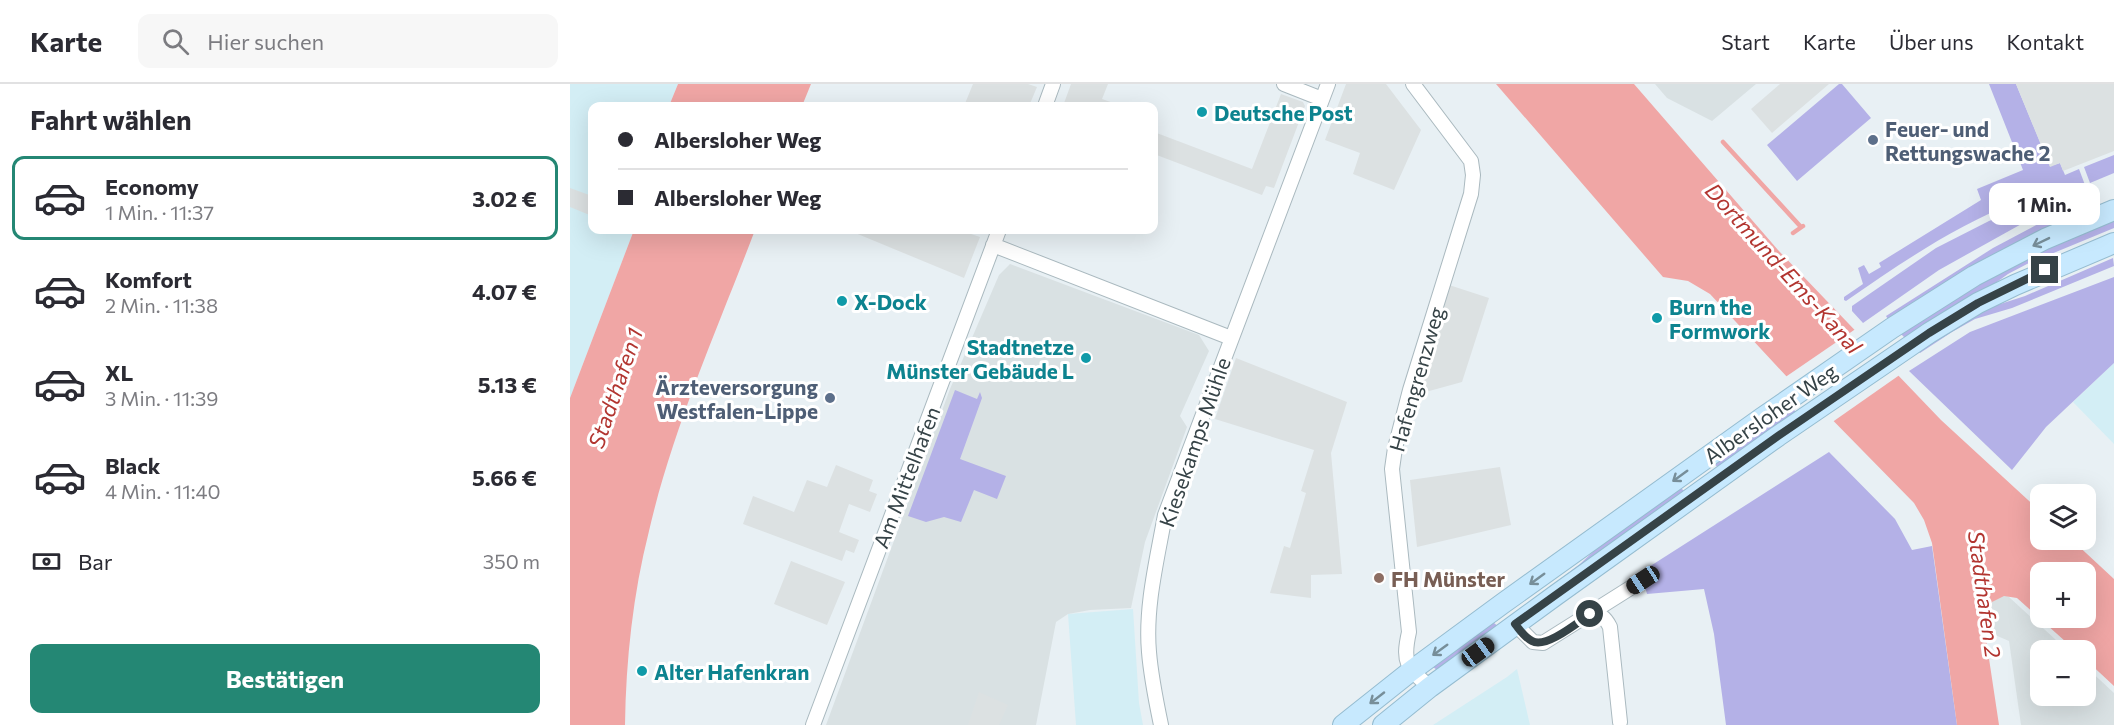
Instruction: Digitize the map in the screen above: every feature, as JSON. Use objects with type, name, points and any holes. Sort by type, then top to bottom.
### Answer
[{"type":"main road","name":"Albersloher Weg","points":[[1343,725],[1502,604],[1892,328],[1974,276],[2045,239],[2114,210]]},
{"type":"main road","name":"Albersloher Weg","points":[[1383,725],[1515,624],[1805,417],[1910,346],[1987,299],[2045,270],[2114,243]]},
{"type":"main road","points":[[1502,604],[1515,624]]},
{"type":"street","points":[[1046,102],[1053,84]]},
{"type":"street","points":[[1284,84],[1322,99]]},
{"type":"street","name":"Kiesekamps Mühle","points":[[1161,725],[1149,651],[1149,618],[1165,516],[1328,84]]},
{"type":"street","name":"Hafengrenzweg","points":[[1411,671],[1405,650],[1409,632],[1392,470],[1395,448],[1410,390],[1471,194],[1473,175],[1471,161],[1413,84]]},
{"type":"street","name":"Am Mittelhafen","points":[[813,725],[997,234]]},
{"type":"street","name":"Kiesekamps Mühle","points":[[993,245],[1231,338]]},
{"type":"street","points":[[1515,624],[1524,636],[1533,642],[1543,643],[1643,580]]},
{"type":"street","points":[[1590,614],[1599,614],[1606,618],[1610,627],[1620,722]]},
{"type":"street","points":[[1411,671],[1430,687]]},
{"type":"shaded area","points":[[570,84],[678,84],[671,102],[588,102],[588,234],[632,234],[570,398]]},
{"type":"shaded area","points":[[973,84],[1028,84],[1037,87],[1031,102],[966,102]]},
{"type":"shaded area","points":[[1071,84],[1108,84],[1102,99],[1111,102],[1064,102]]},
{"type":"shaded area","points":[[1346,84],[1386,84],[1421,130],[1394,190],[1353,174],[1360,153],[1325,140]]},
{"type":"shaded area","points":[[1655,84],[1756,84],[1712,121],[1667,98]]},
{"type":"shaded area","points":[[1780,84],[1829,84],[1772,133],[1751,109]]},
{"type":"shaded area","points":[[1839,84],[1842,84],[1871,118],[1797,181],[1767,145]]},
{"type":"shaded area","points":[[1989,84],[2016,84],[2050,166],[2060,163],[2065,175],[2079,169],[2085,185],[2026,198],[1995,211],[1929,246],[1846,301],[1844,300],[1844,297],[1863,284],[1858,268],[1864,265],[1869,274],[1881,267],[1879,263],[1981,200],[1977,189],[2023,170]]},
{"type":"shaded area","points":[[2016,84],[2114,84],[2114,151],[2063,171],[2060,163],[2050,167]]},
{"type":"shaded area","points":[[1281,94],[1303,102],[1305,106],[1274,188],[1266,186],[1262,195],[1158,156],[1158,134],[1252,169]]},
{"type":"shaded area","points":[[2114,155],[2114,173],[2090,183],[2084,167]]},
{"type":"shaded area","points":[[570,188],[588,195],[588,214],[570,207]]},
{"type":"shaded area","points":[[2093,195],[2096,203],[2029,239],[1889,321],[1886,316],[1993,248]]},
{"type":"shaded area","points":[[2057,200],[2059,203],[1939,270],[1863,323],[1852,311],[1852,306],[1936,248],[1989,221],[2029,205]]},
{"type":"shaded area","points":[[2114,217],[2114,228],[2008,274],[1980,294],[1906,339],[1899,332],[2015,261]]},
{"type":"shaded area","points":[[858,234],[971,234],[980,237],[964,278]]},
{"type":"shaded area","points":[[2113,258],[2114,266],[2012,308],[1975,319],[1920,353],[1916,349],[1985,309],[2025,296]]},
{"type":"shaded area","points":[[1010,264],[1199,335],[1209,351],[1180,416],[1187,427],[1145,542],[1131,608],[1090,610],[1068,614],[1056,622],[1036,725],[826,725],[950,389],[999,275]]},
{"type":"shaded area","points":[[2114,277],[2114,363],[2046,427],[2012,470],[1909,371],[1970,332]]},
{"type":"shaded area","points":[[1443,283],[1489,298],[1462,382],[1422,393],[1410,390]]},
{"type":"shaded area","points":[[1236,358],[1347,402],[1331,453],[1342,574],[1311,575],[1311,598],[1270,593],[1284,546],[1290,548],[1306,493],[1301,491],[1314,450],[1215,419]]},
{"type":"shaded area","points":[[2114,363],[2114,444],[2073,402]]},
{"type":"shaded area","points":[[955,390],[977,399],[980,392],[982,398],[960,459],[1006,476],[997,499],[974,490],[961,522],[944,517],[926,522],[908,516]]},
{"type":"shaded area","points":[[1791,407],[1798,414],[1719,469],[1712,461]]},
{"type":"shaded area","points":[[1829,452],[1895,519],[1912,550],[1932,546],[1957,725],[1726,725],[1714,634],[1704,589],[1647,594],[1641,572]]},
{"type":"shaded area","points":[[836,465],[873,480],[869,491],[877,494],[870,512],[849,504],[839,532],[859,540],[854,553],[846,550],[842,561],[743,524],[753,496],[794,512],[807,480],[827,487]]},
{"type":"shaded area","points":[[1500,467],[1511,525],[1417,547],[1410,480]]},
{"type":"shaded area","points":[[1678,485],[1686,493],[1557,586],[1555,583],[1580,564],[1614,532]]},
{"type":"shaded area","points":[[791,561],[845,582],[827,625],[774,604]]},
{"type":"shaded area","points":[[2003,594],[2009,597],[2030,616],[2030,628],[2043,628],[2056,640],[2030,640],[2030,706],[2096,706],[2096,676],[2114,693],[2114,725],[2021,725],[2009,641],[1988,632],[1984,613],[1987,601]]},
{"type":"shaded area","points":[[1133,609],[1139,703],[1143,725],[1076,725],[1068,614]]},
{"type":"shaded area","points":[[1494,623],[1499,627],[1437,670],[1433,667],[1486,626]]},
{"type":"shaded area","points":[[1517,669],[1530,725],[1433,725],[1507,677]]},
{"type":"shaded area","points":[[979,692],[1008,705],[999,725],[968,725]]},
{"type":"water","points":[[678,84],[811,84],[804,102],[671,102]]},
{"type":"water","points":[[1496,84],[1634,84],[1778,250],[1941,420],[2030,502],[2030,550],[2083,550],[2096,562],[2030,562],[2030,610],[2017,598],[2004,596],[1992,602],[1988,607],[1985,632],[1999,725],[1957,725],[1932,543],[1924,520],[1914,503],[1810,397],[1788,378],[1710,294],[1688,281],[1663,277]]},
{"type":"water","name":"Stadthafen 1","points":[[632,234],[753,234],[683,416],[659,492],[643,555],[635,603],[629,651],[625,725],[570,725],[570,398]]},
{"type":"water","points":[[2096,562],[2114,579],[2114,686],[2096,669],[2096,640],[2064,640],[2050,628],[2096,628]]},
{"type":"pier","points":[[1857,328],[1901,374],[1831,423],[1784,378]]},
{"type":"waterway","points":[[1723,142],[1801,227]]},
{"type":"waterway","points":[[1793,233],[1803,226]]},
{"type":"place","name":"Deutsche Post","points":[[1202,112]]},
{"type":"place","name":"Feuer- und Rettungswache 2","points":[[1873,140]]},
{"type":"place","name":"X-Dock","points":[[842,301]]},
{"type":"place","name":"Burn the Formwork","points":[[1657,318]]},
{"type":"place","name":"Stadtnetze Münster Gebäude L","points":[[1086,358]]},
{"type":"place","name":"Ärzteversorgung Westfalen-Lippe","points":[[830,398]]},
{"type":"place","name":"FH Münster","points":[[1379,578]]},
{"type":"place","name":"Alter Hafenkran","points":[[642,671]]},
{"type":"route","points":[[1590,614],[1543,643],[1533,642],[1524,636],[1515,624],[1778,436],[1929,333],[1978,303],[2045,270]]},
{"type":"water label","name":"Dortmund-Ems-Kanal","points":[[1784,268]]},
{"type":"water label","name":"Stadthafen 2","points":[[1985,594]]}]
